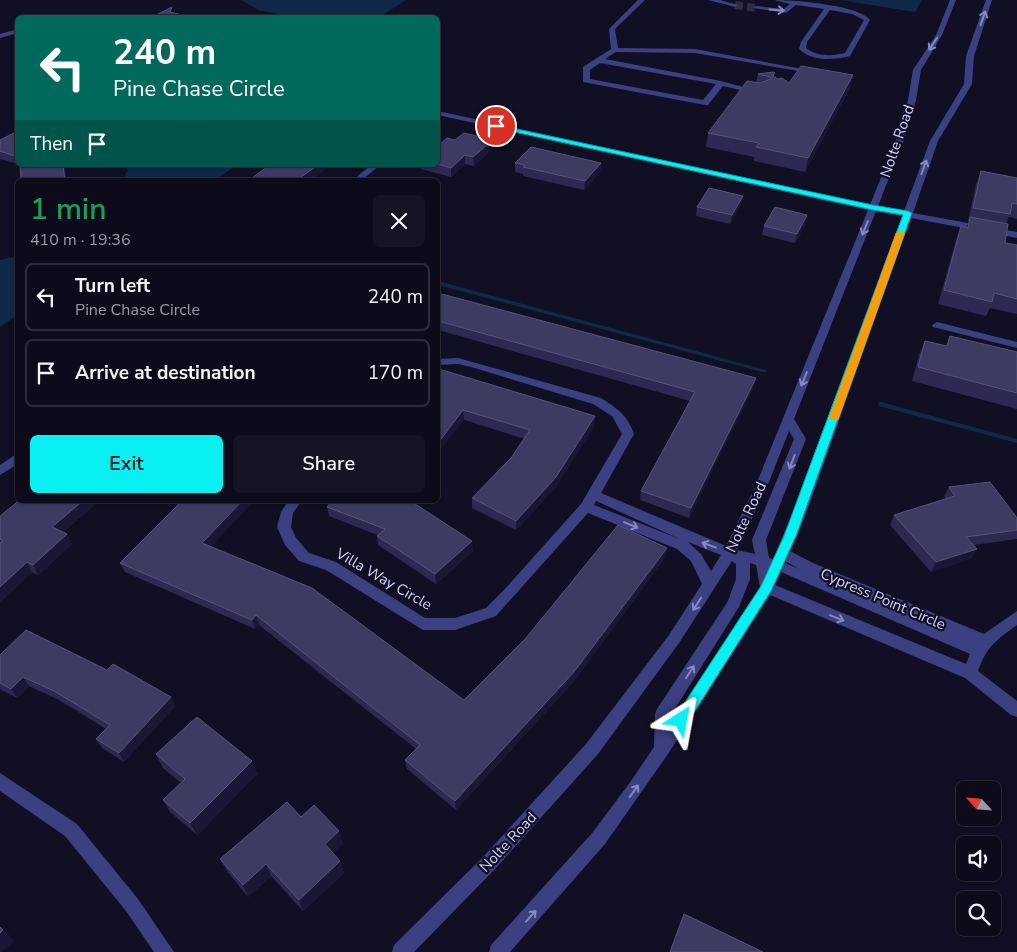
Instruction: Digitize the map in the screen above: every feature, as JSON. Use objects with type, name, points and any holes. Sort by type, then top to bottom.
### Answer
[{"type":"street","points":[[615,50],[612,29],[642,0]]},
{"type":"street","points":[[711,0],[735,5]]},
{"type":"street","points":[[776,0],[828,8],[858,13],[866,18],[867,20],[848,55],[823,56],[808,54],[802,49],[804,42],[828,8]]},
{"type":"street","name":"Nolte Road","points":[[401,952],[489,864],[592,749],[674,640],[730,552],[761,486],[900,140],[912,100],[917,70],[939,35],[953,0]]},
{"type":"street","points":[[498,952],[599,838],[662,748],[767,588],[801,510],[934,141],[968,84],[970,56],[989,0]]},
{"type":"street","points":[[756,8],[786,11],[794,3]]},
{"type":"street","points":[[0,36],[15,32]]},
{"type":"street","points":[[721,83],[704,102],[586,80],[586,69],[615,50],[695,50],[823,74]]},
{"type":"street","points":[[597,60],[762,92]]},
{"type":"street","points":[[784,76],[785,67]]},
{"type":"street","points":[[440,114],[873,208],[908,213],[1017,235]]},
{"type":"street","points":[[360,178],[373,167]]},
{"type":"street","points":[[937,325],[1017,345]]},
{"type":"street","name":"Villa Way Circle","points":[[294,503],[287,512],[284,527],[290,541],[304,556],[339,570],[423,624],[455,624],[491,612],[586,507],[628,434],[624,422],[615,411],[597,401],[491,369],[458,361],[440,362]]},
{"type":"street","points":[[767,588],[759,540],[800,439],[788,418]]},
{"type":"street","points":[[0,471],[15,459]]},
{"type":"street","points":[[594,495],[685,541],[698,559],[710,585]]},
{"type":"street","points":[[586,507],[685,541],[762,560],[780,559]]},
{"type":"street","points":[[662,748],[663,714],[734,603],[743,579],[743,562],[730,552]]},
{"type":"street","name":"Cypress Point Circle","points":[[780,559],[803,577],[982,646]]},
{"type":"street","name":"Cypress Point Circle","points":[[780,559],[808,567],[982,646]]},
{"type":"street","points":[[767,588],[970,673],[1017,710]]},
{"type":"street","points":[[970,673],[982,646],[1017,617]]},
{"type":"street","points":[[0,781],[71,830],[132,905],[165,952]]},
{"type":"water","points":[[241,0],[406,0],[383,15],[282,15],[258,10]]},
{"type":"water","points":[[840,0],[922,0],[915,12]]},
{"type":"water","points":[[126,167],[234,167],[218,178],[124,178],[128,170]]},
{"type":"water","points":[[15,256],[15,316],[0,327],[0,260]]},
{"type":"building","points":[[172,7],[170,12],[182,15],[156,15]]},
{"type":"building","points":[[801,66],[853,75],[808,158],[756,147],[759,143],[708,133],[747,81],[760,83],[771,79],[770,77],[758,74],[773,72],[775,73],[774,77],[782,78],[789,83]]},
{"type":"building","points":[[15,132],[15,156],[0,151],[0,140]]},
{"type":"building","points":[[464,133],[493,140],[473,157],[465,155],[451,168],[440,165],[440,144],[447,138],[455,140]]},
{"type":"building","points":[[531,147],[601,163],[585,181],[523,167],[525,165],[515,163]]},
{"type":"building","points":[[20,167],[63,167],[65,178],[21,178]]},
{"type":"building","points":[[267,167],[315,167],[300,178],[252,178]]},
{"type":"building","points":[[981,171],[1017,178],[1017,204],[1012,203],[1010,214],[973,208]]},
{"type":"building","points":[[709,188],[743,196],[732,215],[697,207]]},
{"type":"building","points":[[775,207],[807,215],[797,234],[764,226]]},
{"type":"building","points":[[970,217],[1008,224],[1005,243],[1017,245],[1017,299],[994,293],[992,302],[944,290],[961,226],[968,228]]},
{"type":"building","points":[[440,294],[756,378],[691,508],[641,491],[695,392],[440,322]]},
{"type":"building","points":[[950,336],[1017,352],[1017,393],[918,367],[925,341],[947,346]]},
{"type":"building","points":[[440,369],[595,416],[556,477],[516,521],[472,498],[511,458],[530,430],[463,410],[440,440]]},
{"type":"building","points":[[990,482],[1017,518],[1017,530],[966,537],[977,549],[936,562],[894,515],[955,496],[949,487]]},
{"type":"building","points":[[16,503],[80,503],[52,527],[67,534],[33,565],[27,562],[0,587],[0,543],[3,541],[0,539],[0,516]]},
{"type":"building","points":[[180,503],[240,503],[202,543],[312,588],[464,700],[526,638],[618,525],[667,548],[574,672],[455,801],[405,760],[420,745],[256,615],[252,620],[120,563]]},
{"type":"building","points":[[330,503],[414,503],[472,541],[435,574],[377,536],[385,529],[327,507]]},
{"type":"building","points":[[26,630],[107,670],[113,664],[171,697],[119,753],[96,739],[110,725],[54,691],[23,677],[11,689],[0,683],[0,655]]},
{"type":"building","points":[[197,717],[252,761],[190,823],[163,800],[185,779],[156,754]]},
{"type":"building","points":[[287,802],[301,817],[314,805],[339,831],[325,844],[340,861],[299,900],[266,864],[243,885],[220,859]]},
{"type":"building","points":[[684,914],[763,952],[670,952]]},
{"type":"waterway","points":[[440,284],[764,371]]},
{"type":"waterway","points":[[881,404],[1017,441]]},
{"type":"tunnel","points":[[735,5],[756,8]]},
{"type":"slow traffic","points":[[834,418],[900,233]]},
{"type":"route","points":[[496,126],[873,208],[908,213],[797,519],[767,588],[681,720]]}]
